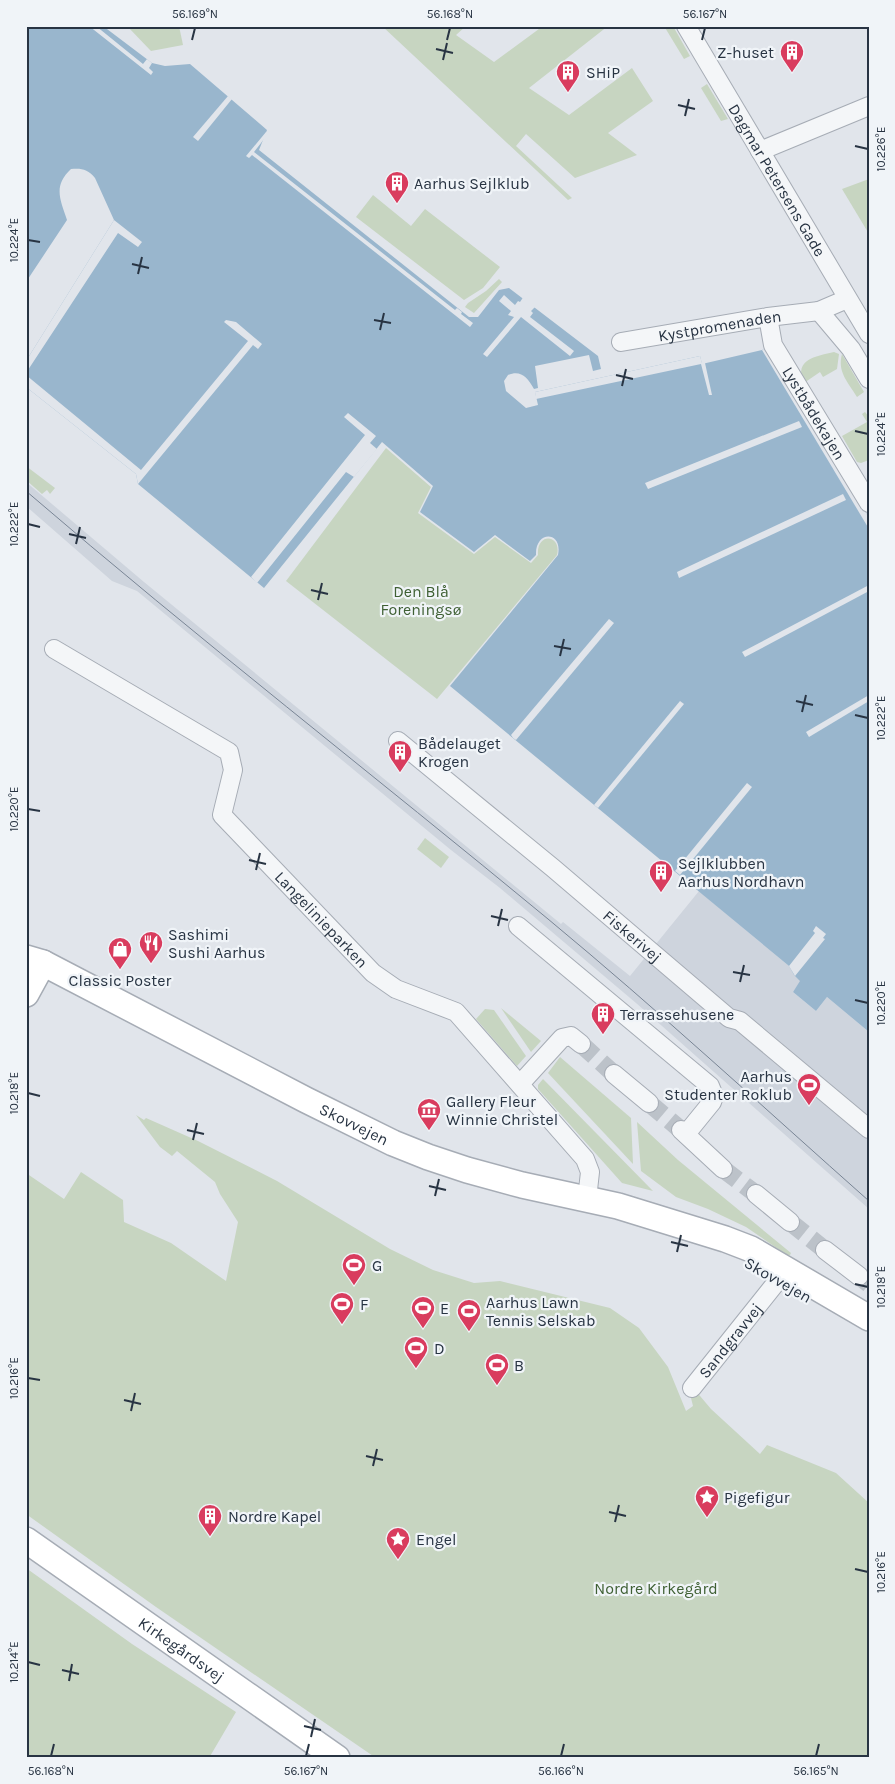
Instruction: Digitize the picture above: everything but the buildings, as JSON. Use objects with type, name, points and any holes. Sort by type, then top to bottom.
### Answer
[{"type":"street","name":"Dagmar Petersens Gade","points":[[686,26],[869,334]]},
{"type":"street","points":[[760,151],[869,106]]},
{"type":"street","name":"Kystpromenaden","points":[[621,342],[768,317],[819,311],[847,298]]},
{"type":"street","points":[[819,311],[851,349],[869,379]]},
{"type":"street","name":"Lystbådekajen","points":[[768,317],[773,344],[869,503]]},
{"type":"street","name":"Langelinieparken","points":[[54,649],[229,752],[233,770],[222,815],[373,973],[396,989],[456,1012],[525,1078],[585,1159],[590,1172],[587,1199]]},
{"type":"street","name":"Fiskerivej","points":[[398,741],[554,868],[729,1018],[740,1020],[869,1128]]},
{"type":"street","points":[[518,926],[710,1086],[714,1096],[712,1102],[683,1132],[723,1168]]},
{"type":"street","points":[[26,994],[32,956]]},
{"type":"street","name":"Skovvejen","points":[[32,956],[306,1100],[393,1143],[467,1170],[522,1185],[618,1206],[686,1227],[869,1318]]},
{"type":"street","points":[[525,1078],[562,1038],[571,1036],[581,1044]]},
{"type":"street","points":[[614,1074],[648,1104]]},
{"type":"street","points":[[756,1194],[790,1222]]},
{"type":"street","points":[[825,1250],[859,1276]]},
{"type":"street","name":"Skovvejen","points":[[782,1274],[869,1334]]},
{"type":"street","name":"Sandgravvej","points":[[692,1388],[782,1274]]},
{"type":"street","name":"Kirkegårdsvej","points":[[26,1540],[337,1758]]},
{"type":"shaded area","points":[[26,482],[144,582],[561,924],[563,922],[630,976],[699,891],[789,966],[794,975],[801,981],[793,992],[816,1011],[827,997],[869,1032],[869,1209],[636,1003],[500,888],[451,850],[137,591],[112,581],[26,506]]},
{"type":"green space","points":[[179,26],[183,45],[151,51],[128,27]]},
{"type":"green space","points":[[382,26],[466,26],[456,35],[494,62],[543,26],[608,26],[529,88],[569,115],[632,68],[653,101],[608,133],[637,155],[575,178],[526,134],[516,146],[572,198],[568,200]]},
{"type":"green space","points":[[664,26],[673,26],[690,56],[684,59]]},
{"type":"green space","points":[[707,84],[728,119],[721,121],[701,88]]},
{"type":"green space","points":[[869,179],[869,234],[842,189]]},
{"type":"green space","points":[[373,195],[411,226],[425,209],[500,267],[483,288],[464,300],[356,217]]},
{"type":"green space","points":[[499,279],[502,282],[474,313],[465,307],[468,303],[486,291]]},
{"type":"green space","points":[[834,352],[839,354],[837,369],[823,377],[820,372],[804,383],[801,375],[804,364],[814,357]]},
{"type":"green space","points":[[842,354],[864,392],[857,397],[842,372]]},
{"type":"green space","points":[[865,412],[869,417],[869,460],[861,463],[857,462],[842,436],[867,422],[862,414]]},
{"type":"green space","name":"Den Blå Foreningsø","points":[[386,448],[431,487],[418,513],[474,554],[495,537],[531,563],[538,555],[538,548],[544,539],[549,538],[553,540],[558,548],[557,555],[437,699],[286,581]]},
{"type":"green space","points":[[26,466],[55,488],[50,494],[47,490],[42,494],[26,480]]},
{"type":"green space","points":[[425,838],[449,857],[441,868],[417,849]]},
{"type":"green space","points":[[501,1008],[541,1041],[531,1052]]},
{"type":"green space","points":[[485,1009],[494,1010],[526,1056],[517,1066],[476,1019]]},
{"type":"green space","points":[[560,1057],[631,1118],[633,1164],[548,1073]]},
{"type":"green space","points":[[543,1079],[653,1191],[622,1183],[538,1089],[538,1085]]},
{"type":"green space","name":"Nordre Kirkegård","points":[[136,1115],[144,1120],[146,1118],[198,1141],[277,1181],[390,1249],[433,1270],[474,1283],[500,1281],[610,1308],[639,1328],[668,1367],[686,1411],[693,1406],[691,1398],[688,1396],[695,1390],[711,1409],[760,1454],[767,1445],[836,1473],[869,1503],[869,1758],[376,1758],[156,1607],[26,1514],[26,1173],[64,1199],[81,1172],[123,1200],[124,1222],[171,1243],[226,1281],[238,1222],[220,1194],[215,1182],[177,1151],[172,1156],[160,1147]]},
{"type":"green space","points":[[637,1122],[678,1160],[791,1253],[790,1255],[787,1255],[746,1227],[708,1209],[676,1197],[641,1171]]},
{"type":"green space","points":[[26,1568],[132,1644],[236,1712],[209,1758],[26,1758]]},
{"type":"water","points":[[26,26],[103,26],[152,63],[165,66],[190,64],[267,130],[259,150],[469,317],[478,317],[499,290],[509,288],[598,356],[601,369],[593,371],[589,355],[535,366],[538,388],[534,389],[529,381],[520,374],[508,375],[504,381],[506,391],[526,408],[538,405],[535,392],[700,356],[702,364],[762,350],[767,347],[869,518],[869,1032],[827,997],[816,1011],[793,992],[800,981],[789,966],[450,686],[558,555],[557,541],[553,538],[544,538],[537,547],[536,555],[530,561],[495,535],[474,552],[420,512],[433,486],[382,442],[264,588],[138,484],[136,474],[26,387],[26,361],[114,220],[95,178],[84,170],[71,169],[65,175],[60,187],[60,199],[67,220],[26,282]]},
{"type":"pier","points":[[89,26],[96,26],[143,64],[147,59],[152,63],[149,68],[153,72],[151,75]]},
{"type":"pier","points":[[228,96],[232,99],[198,141],[193,137]]},
{"type":"pier","points":[[266,132],[268,134],[254,152],[455,310],[457,308],[462,312],[461,314],[473,323],[470,327],[252,155],[249,158],[246,156]]},
{"type":"pier","points":[[114,220],[142,242],[138,247],[118,233],[26,373],[26,361]]},
{"type":"pier","points":[[504,295],[515,305],[524,296],[536,306],[531,311],[533,313],[530,317],[574,351],[570,356],[521,317],[487,357],[483,354],[514,317],[508,315],[511,311],[499,301]]},
{"type":"pier","points":[[226,320],[236,322],[262,344],[258,349],[253,345],[138,484],[136,474],[26,387],[26,375],[141,470],[248,341],[224,322]]},
{"type":"pier","points":[[767,347],[869,518],[869,529],[762,350]]},
{"type":"pier","points":[[700,356],[702,363],[705,363],[712,395],[709,395],[701,364],[536,399],[535,392]]},
{"type":"pier","points":[[348,413],[376,436],[370,443],[377,449],[354,477],[346,472],[257,583],[251,577],[365,435],[344,417]]},
{"type":"pier","points":[[799,421],[802,427],[648,489],[645,483]]},
{"type":"pier","points":[[843,494],[846,500],[679,578],[677,572]]},
{"type":"pier","points":[[869,585],[869,591],[745,657],[742,652]]},
{"type":"pier","points":[[609,619],[614,623],[516,740],[513,738],[511,735]]},
{"type":"pier","points":[[869,695],[869,701],[809,737],[806,732]]},
{"type":"pier","points":[[680,701],[684,704],[598,808],[594,805]]},
{"type":"pier","points":[[747,783],[752,787],[680,875],[675,871]]},
{"type":"pier","points":[[816,926],[826,934],[823,938],[825,939],[795,976],[789,966],[815,933],[813,931]]},
{"type":"tunnel","points":[[581,1044],[614,1074]]},
{"type":"tunnel","points":[[649,1103],[681,1130]]},
{"type":"tunnel","points":[[723,1169],[756,1194]]},
{"type":"tunnel","points":[[790,1222],[825,1250]]},
{"type":"tunnel","points":[[859,1276],[869,1284]]},
{"type":"tram line","points":[[26,491],[155,600],[589,953],[869,1201]]},
{"type":"place","name":"Z-huset","points":[[792,73]]},
{"type":"place","name":"SHiP","points":[[568,93]]},
{"type":"place","name":"Aarhus Sejlklub","points":[[397,204]]},
{"type":"place","name":"Bådelauget Krogen","points":[[400,773]]},
{"type":"place","name":"Sejlklubben Aarhus Nordhavn","points":[[661,893]]},
{"type":"place","name":"Sashimi Sushi Aarhus","points":[[151,964]]},
{"type":"place","name":"Classic Poster","points":[[120,970]]},
{"type":"place","name":"Terrassehusene","points":[[603,1035]]},
{"type":"place","name":"Aarhus Studenter Roklub","points":[[809,1106]]},
{"type":"place","name":"Gallery Fleur Winnie Christel","points":[[429,1131]]},
{"type":"place","name":"G","points":[[354,1286]]},
{"type":"place","name":"F","points":[[342,1325]]},
{"type":"place","name":"E","points":[[423,1329]]},
{"type":"place","name":"Aarhus Lawn Tennis Selskab","points":[[469,1332]]},
{"type":"place","name":"D","points":[[416,1369]]},
{"type":"place","name":"B","points":[[497,1386]]},
{"type":"place","name":"Pigefigur","points":[[707,1518]]},
{"type":"place","name":"Nordre Kapel","points":[[210,1537]]},
{"type":"place","name":"Engel","points":[[398,1560]]}]
